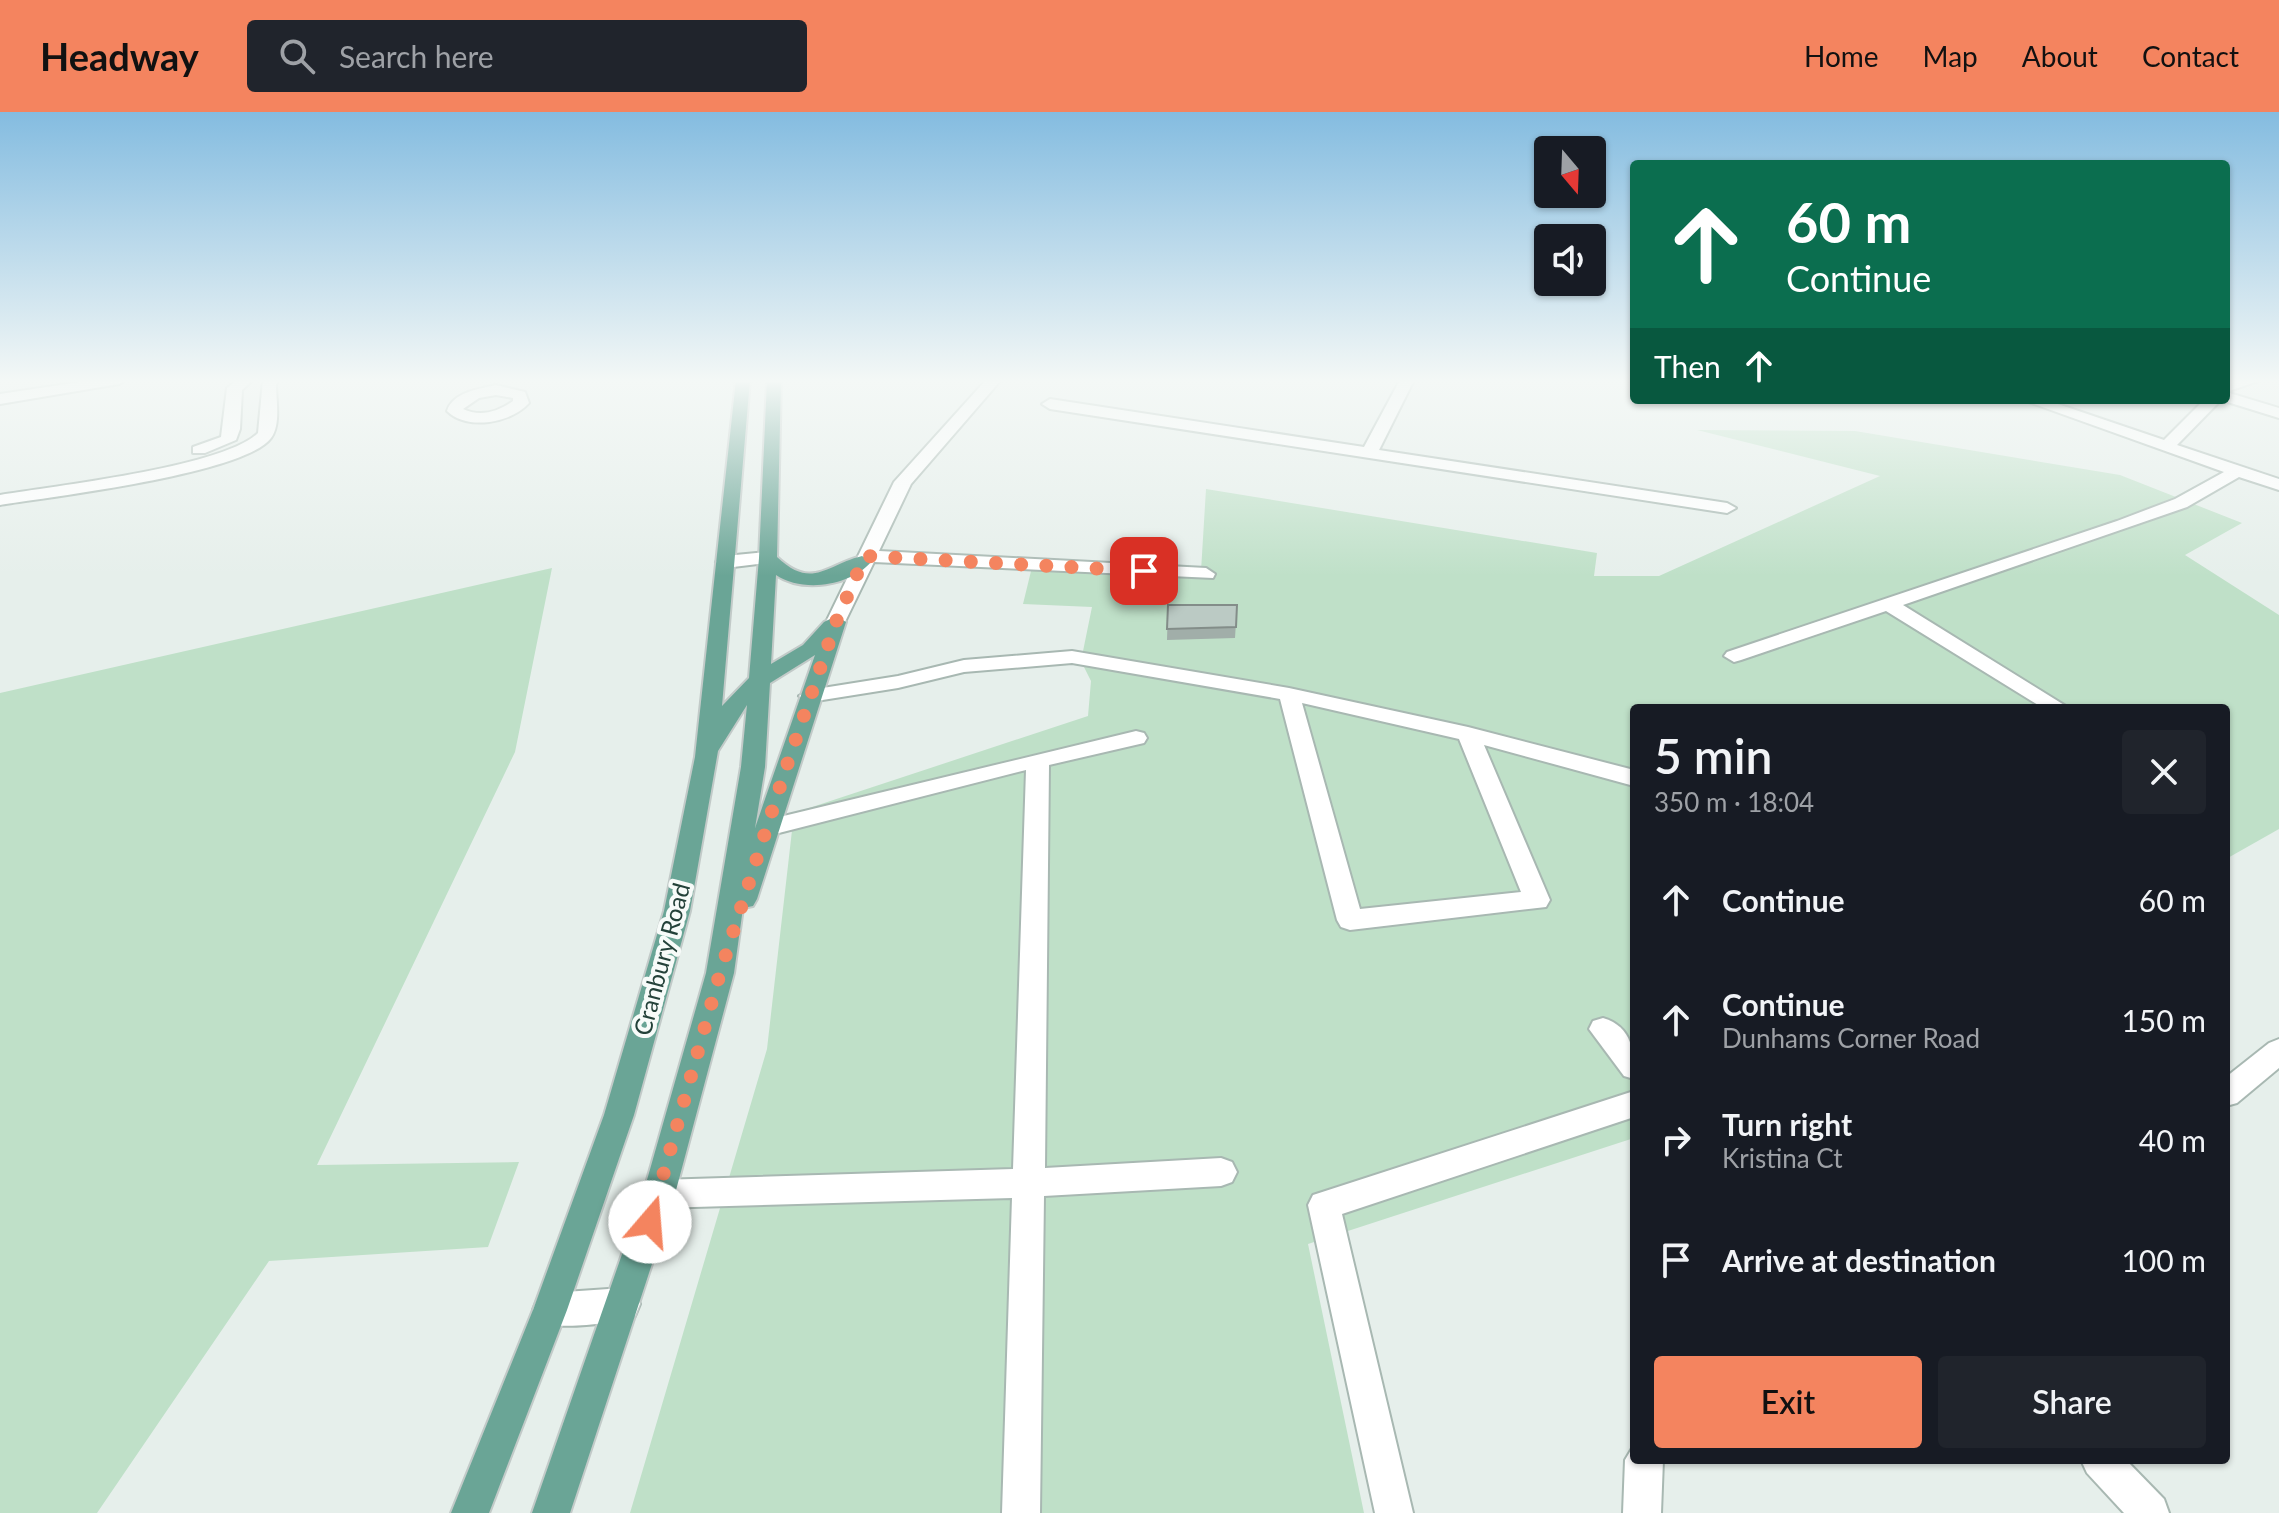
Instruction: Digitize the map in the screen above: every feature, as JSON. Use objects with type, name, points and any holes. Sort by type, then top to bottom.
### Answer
[{"type":"main road","name":"Cranbury Road","points":[[470,1513],[550,1310],[619,1115],[669,940],[706,757],[737,445]]},
{"type":"main road","points":[[720,973],[753,767],[768,558],[772,445]]},
{"type":"main road","points":[[768,558],[793,579],[812,581],[837,575],[864,559]]},
{"type":"main road","points":[[706,757],[729,711],[758,681],[810,649],[836,622]]},
{"type":"main road","points":[[551,1513],[659,1194],[720,973],[836,622]]},
{"type":"street","points":[[0,486],[216,445]]},
{"type":"street","points":[[220,445],[244,450]]},
{"type":"street","points":[[0,500],[197,464],[257,445]]},
{"type":"street","points":[[836,622],[903,482],[936,445]]},
{"type":"street","points":[[1319,445],[1727,508]]},
{"type":"street","points":[[1369,453],[1373,445]]},
{"type":"street","points":[[2167,446],[2279,485]]},
{"type":"street","points":[[1734,656],[2181,503],[2237,471]]},
{"type":"street","points":[[725,562],[768,558]]},
{"type":"street","points":[[864,559],[1206,574]]},
{"type":"street","points":[[1887,604],[2051,704]]},
{"type":"street","points":[[810,696],[898,682],[964,666],[1072,657],[1289,694],[1468,734],[1630,777]]},
{"type":"street","points":[[1289,694],[1350,920],[1537,900],[1468,734]]},
{"type":"street","points":[[767,828],[1136,738]]},
{"type":"street","points":[[1021,1513],[1038,760]]},
{"type":"street","points":[[1603,1029],[1630,1062]]},
{"type":"street","points":[[2230,1091],[2279,1051]]},
{"type":"street","points":[[1394,1513],[1324,1205],[1630,1105]]},
{"type":"street","points":[[659,1194],[1029,1183],[1221,1172]]},
{"type":"street","points":[[550,1310],[623,1304]]},
{"type":"street","points":[[1642,1513],[1644,1464]]},
{"type":"street","points":[[2104,1464],[2150,1513]]},
{"type":"green space","points":[[1758,445],[1942,445],[2120,475],[2242,523],[2185,555],[2279,615],[2279,829],[2230,857],[2230,704],[1630,704],[1630,1139],[1308,1244],[1364,1513],[630,1513],[767,1049],[794,813],[1088,716],[1091,681],[1081,661],[1092,607],[1023,604],[1032,567],[1201,571],[1206,489],[1597,553],[1594,576],[1659,576],[1880,476]]},
{"type":"green space","points":[[552,568],[515,752],[317,1165],[519,1162],[488,1247],[269,1261],[97,1513],[0,1513],[0,693]]},
{"type":"building","points":[[1168,605],[1237,605],[1236,627],[1167,629]]},
{"type":"route","points":[[650,1222],[720,973],[785,771],[836,622],[865,556],[1144,571]]}]
